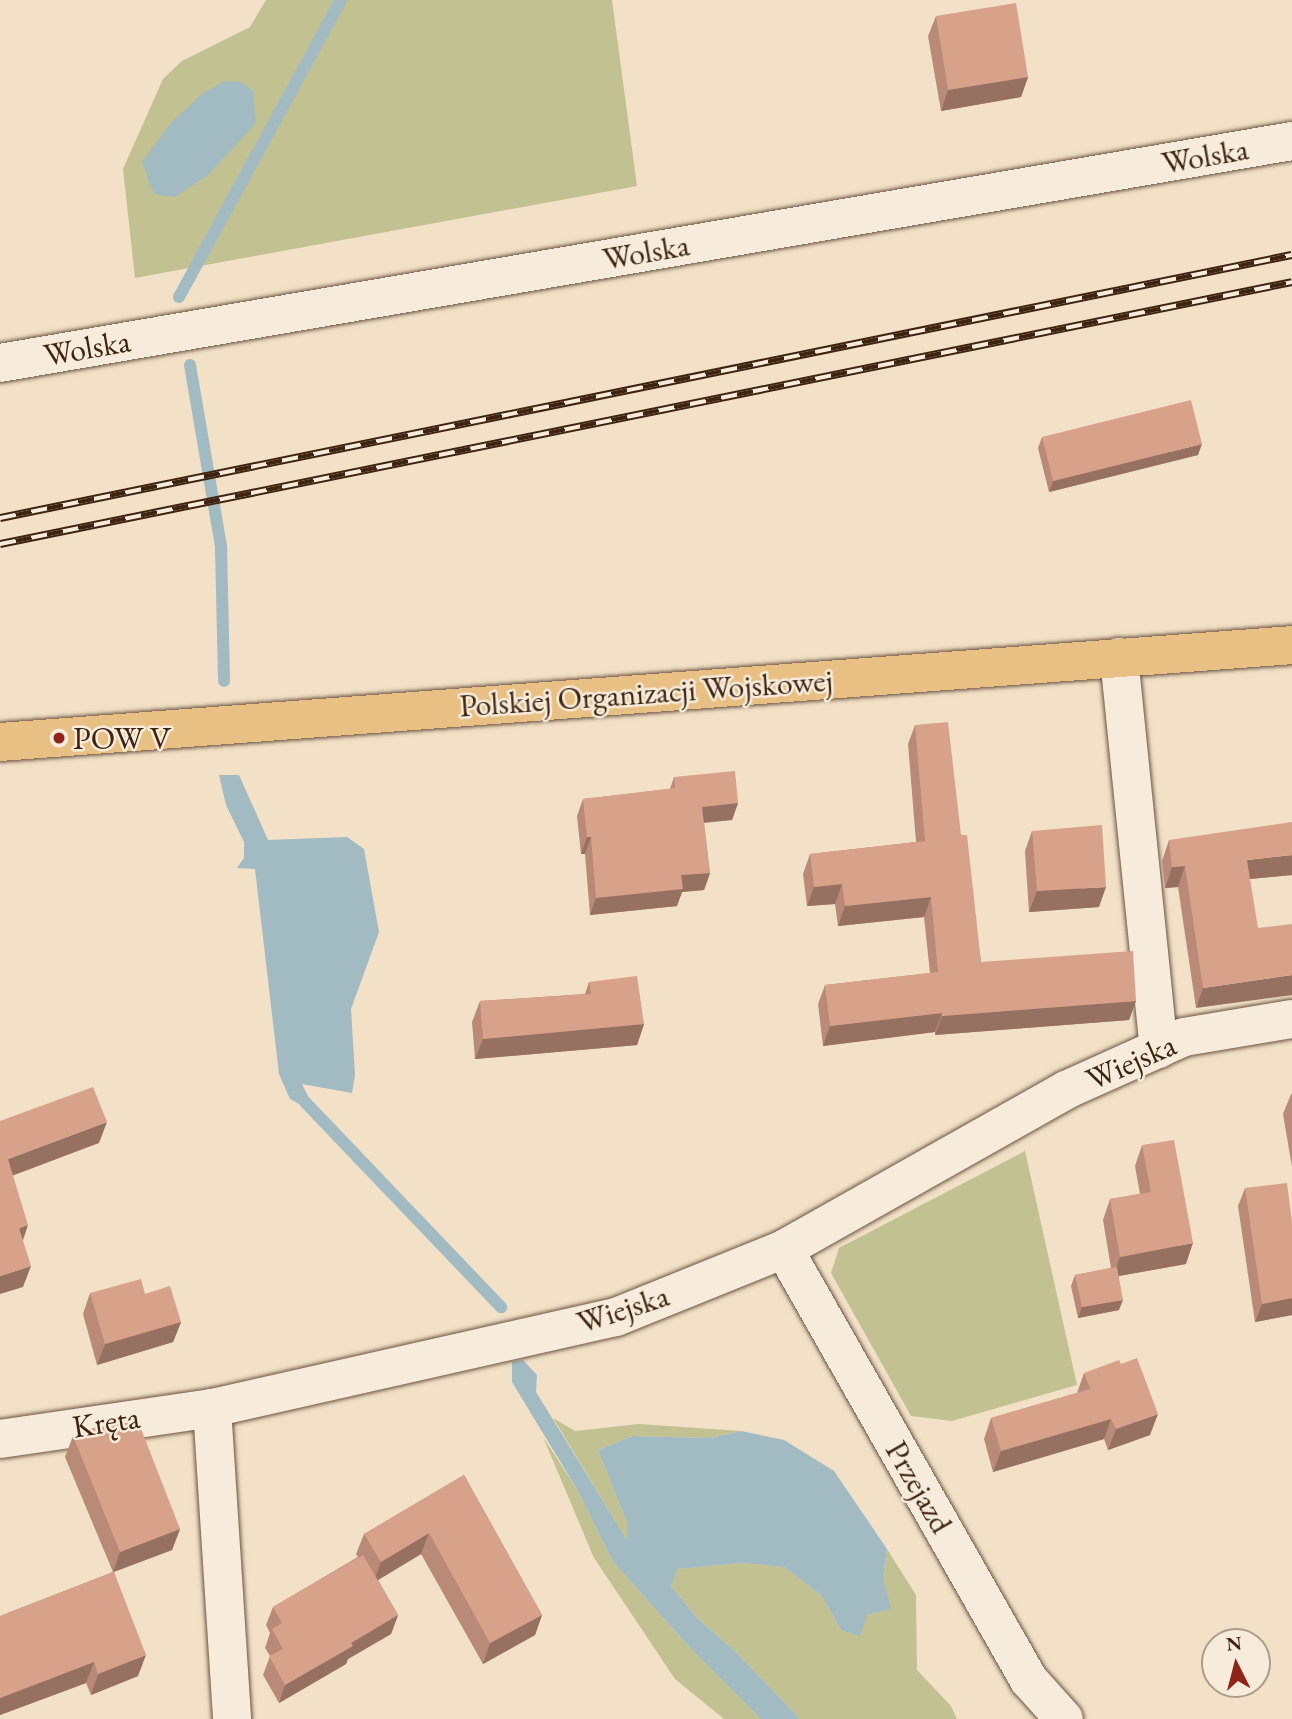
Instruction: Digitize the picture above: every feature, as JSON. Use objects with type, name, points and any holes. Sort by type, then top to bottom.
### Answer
[{"type":"main road","name":"Polskiej Organizacji Wojskowej","points":[[0,742],[1292,645]]},
{"type":"street","name":"Wolska","points":[[0,363],[1292,141]]},
{"type":"street","points":[[1119,657],[1160,1049]]},
{"type":"street","name":"Wiejska","points":[[212,1408],[616,1317],[784,1249],[1066,1090],[1184,1037],[1292,1019]]},
{"type":"street","name":"Przejazd","points":[[784,1249],[1029,1680],[1065,1719]]},
{"type":"street","points":[[212,1408],[232,1719]]},
{"type":"street","name":"Kręta","points":[[0,1439],[212,1408]]},
{"type":"green space","points":[[266,0],[612,0],[637,186],[135,278],[123,169],[163,79],[182,61],[250,27]]},
{"type":"green space","points":[[1025,1151],[1077,1385],[952,1421],[911,1416],[831,1273],[839,1248]]},
{"type":"green space","points":[[553,1418],[575,1431],[639,1424],[741,1431],[710,1438],[632,1436],[598,1450],[627,1523],[628,1542]]},
{"type":"green space","points":[[543,1437],[578,1491],[613,1562],[693,1651],[761,1719],[724,1719],[675,1679],[594,1558]]},
{"type":"green space","points":[[887,1549],[916,1595],[917,1670],[951,1706],[957,1719],[800,1719],[735,1651],[697,1618],[671,1586],[676,1569],[742,1563],[784,1567],[821,1595],[841,1630],[867,1615],[890,1609],[883,1577]]},
{"type":"water","points":[[225,81],[241,82],[253,91],[256,123],[208,175],[175,197],[154,194],[142,162],[170,124],[203,93]]},
{"type":"water","points":[[219,775],[239,775],[268,840],[347,837],[364,849],[379,932],[351,1009],[355,1075],[352,1093],[302,1084],[317,1114],[290,1099],[279,1074],[255,869],[237,868],[244,858],[244,842],[226,805]]},
{"type":"water","points":[[523,1360],[537,1375],[536,1392],[627,1540],[627,1523],[598,1450],[632,1436],[710,1438],[741,1431],[784,1440],[834,1471],[887,1549],[883,1577],[891,1609],[867,1615],[860,1636],[841,1630],[821,1595],[784,1567],[742,1563],[677,1569],[671,1586],[697,1618],[735,1651],[800,1719],[761,1719],[693,1651],[613,1562],[578,1491],[512,1382],[512,1362]]},
{"type":"building","points":[[1016,3],[1028,77],[948,90],[936,16]]},
{"type":"building","points":[[1191,400],[1202,444],[1053,481],[1042,437]]},
{"type":"building","points":[[948,722],[961,835],[967,835],[981,962],[1133,951],[1136,1001],[942,1016],[942,1013],[830,1026],[825,985],[938,972],[931,897],[845,906],[842,884],[814,887],[810,854],[925,841],[915,725]]},
{"type":"building","points":[[735,771],[738,803],[702,807],[710,873],[681,875],[683,889],[596,898],[591,837],[587,837],[583,799],[675,788],[674,777]]},
{"type":"building","points":[[1292,822],[1292,855],[1247,860],[1258,928],[1292,924],[1292,975],[1203,988],[1185,866],[1172,867],[1169,840]]},
{"type":"building","points":[[1102,825],[1106,887],[1037,891],[1032,831]]},
{"type":"building","points":[[637,976],[644,1024],[483,1039],[480,1001],[591,994],[589,982]]},
{"type":"building","points":[[93,1087],[107,1122],[8,1159],[28,1225],[19,1228],[31,1266],[0,1276],[0,1121]]},
{"type":"building","points":[[1174,1140],[1193,1243],[1120,1257],[1110,1199],[1151,1192],[1142,1145]]},
{"type":"building","points":[[1287,1183],[1292,1222],[1292,1298],[1262,1304],[1245,1188]]},
{"type":"building","points":[[1117,1267],[1123,1300],[1082,1307],[1075,1275]]},
{"type":"building","points":[[141,1279],[145,1294],[170,1286],[181,1322],[105,1344],[90,1293]]},
{"type":"building","points":[[1137,1358],[1158,1414],[1116,1429],[1111,1419],[1001,1451],[991,1418],[1090,1389],[1084,1373],[1119,1360],[1121,1364]]},
{"type":"building","points":[[138,1421],[180,1529],[120,1552],[73,1436],[93,1428]]},
{"type":"building","points":[[464,1475],[542,1615],[490,1643],[429,1533],[381,1562],[364,1534]]},
{"type":"building","points":[[363,1555],[398,1615],[351,1643],[353,1646],[285,1685],[269,1656],[283,1649],[272,1629],[282,1623],[273,1607]]},
{"type":"building","points":[[114,1572],[146,1655],[98,1674],[94,1662],[0,1698],[0,1616]]},
{"type":"waterway","points":[[179,297],[341,0]]},
{"type":"waterway","points":[[190,365],[221,547],[224,681]]},
{"type":"waterway","points":[[305,1102],[501,1307]]},
{"type":"railway","points":[[0,518],[1292,255]]},
{"type":"railway","points":[[0,544],[1292,282]]},
{"type":"place","name":"POW V","points":[[59,738]]}]
